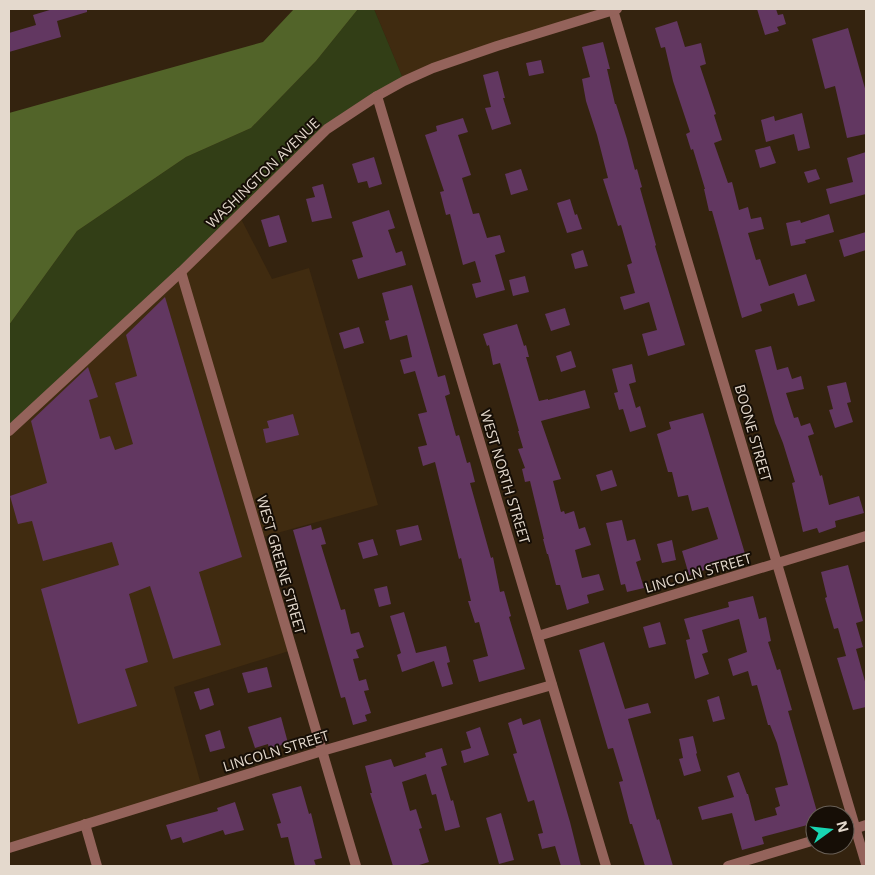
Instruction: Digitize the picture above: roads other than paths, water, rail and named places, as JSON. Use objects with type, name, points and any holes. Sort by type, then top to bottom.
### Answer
[{"type":"street","name":"WASHINGTON AVENUE","points":[[9,431],[181,272],[327,129],[377,96],[433,68],[615,9]]},
{"type":"street","name":"BOONE STREET","points":[[615,9],[866,864]]},
{"type":"street","name":"WEST NORTH STREET","points":[[377,96],[606,866]]},
{"type":"street","name":"WEST GREENE STREET","points":[[181,272],[356,866]]},
{"type":"street","name":"LINCOLN STREET","points":[[538,636],[866,536]]},
{"type":"street","name":"LINCOLN STREET","points":[[9,848],[322,750],[552,685]]},
{"type":"street","points":[[85,824],[97,866]]},
{"type":"street","points":[[856,828],[866,825]]},
{"type":"street","points":[[728,866],[805,843]]}]
